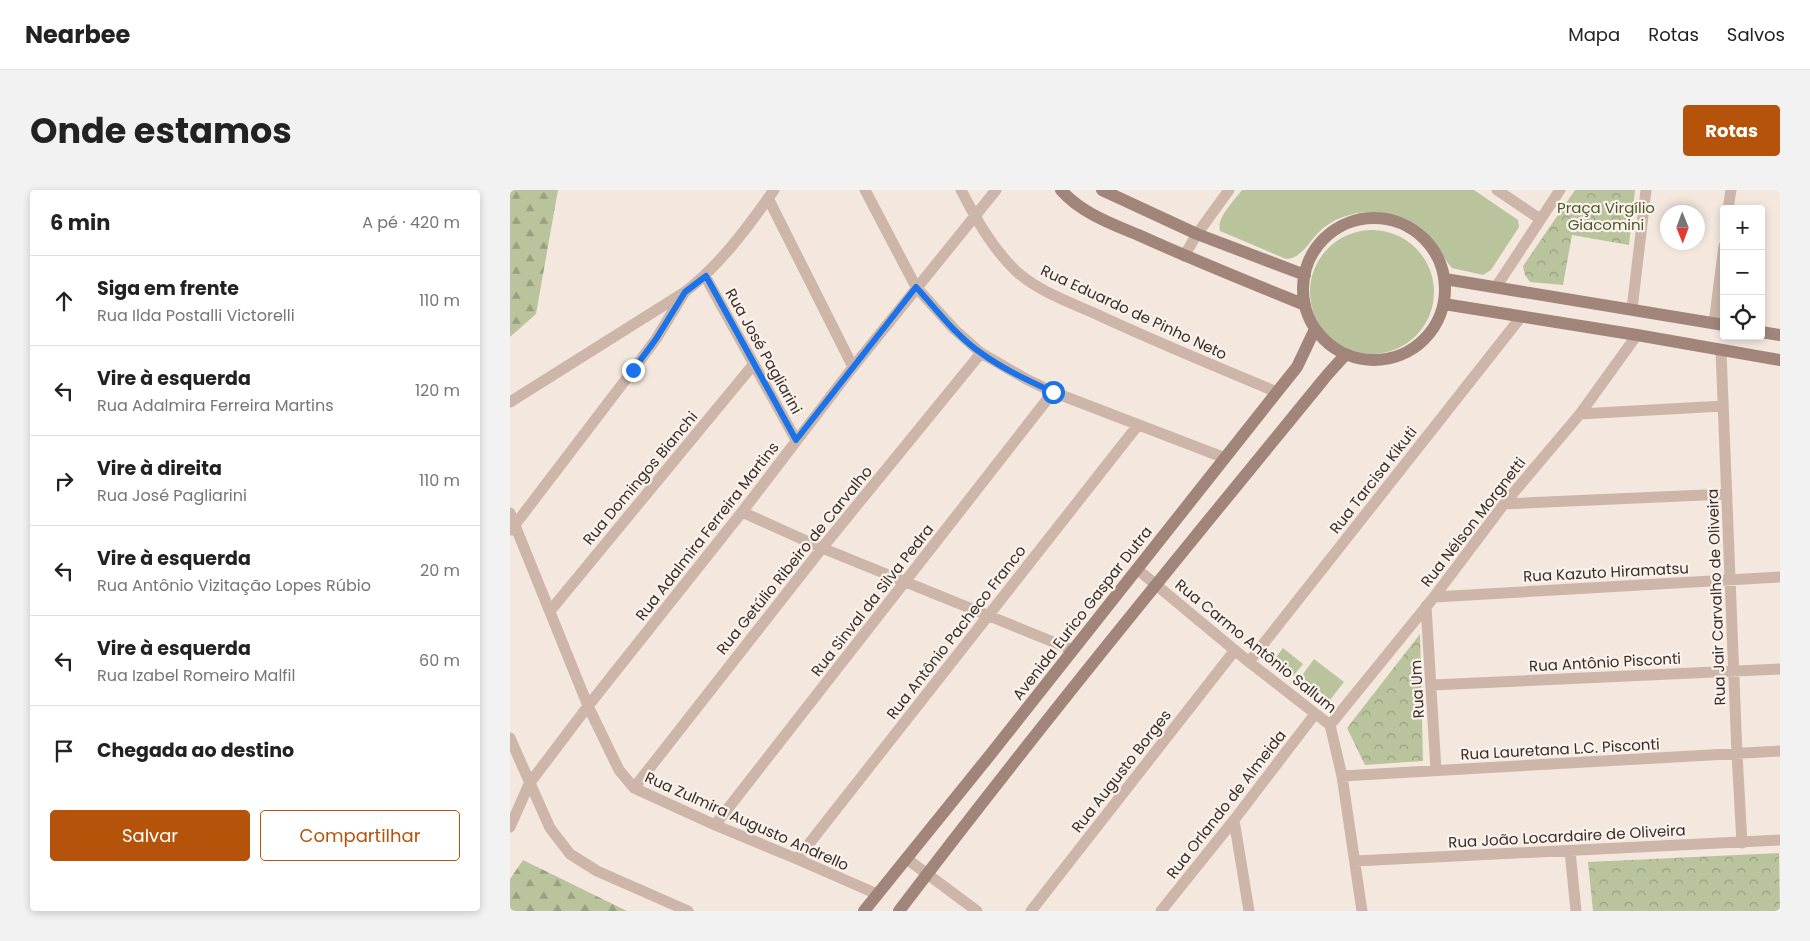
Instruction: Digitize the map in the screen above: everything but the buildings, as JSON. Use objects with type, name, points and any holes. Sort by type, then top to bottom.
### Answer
[{"type":"street","points":[[865,190],[916,287],[954,330],[981,353],[1053,392],[1225,458]]},
{"type":"street","name":"Rua Eduardo de Pinho Neto","points":[[960,190],[974,217],[1000,254],[1017,272],[1044,290],[1130,330],[1277,392]]},
{"type":"street","name":"Rua Adalmira Ferreira Martins","points":[[510,827],[529,784],[588,706],[742,512],[916,287],[996,190]]},
{"type":"street","points":[[1061,190],[1069,199],[1096,217],[1184,256],[1305,305]]},
{"type":"street","points":[[1102,190],[1197,234],[1305,275]]},
{"type":"street","points":[[1184,256],[1197,234],[1229,190]]},
{"type":"street","points":[[1497,190],[1540,219]]},
{"type":"street","points":[[1496,286],[1560,190]]},
{"type":"street","points":[[1632,309],[1646,190]]},
{"type":"street","points":[[1729,205],[1731,190]]},
{"type":"street","points":[[510,402],[685,292],[706,276],[747,227],[771,194],[853,367]]},
{"type":"street","points":[[1365,219],[1387,220],[1408,227],[1426,240],[1438,258],[1445,279],[1444,304],[1434,327],[1417,346],[1395,357],[1371,360],[1346,354],[1334,348],[1315,329],[1305,305],[1303,290],[1305,275],[1312,254],[1326,237],[1344,225],[1365,219]]},
{"type":"street","points":[[1445,279],[1719,324],[1724,250]]},
{"type":"street","name":"Rua José Pagliarini","points":[[706,276],[796,440]]},
{"type":"street","points":[[513,529],[645,355],[685,292]]},
{"type":"street","points":[[1444,304],[1780,360]]},
{"type":"street","name":"Rua Tarcisa Kikuti","points":[[1249,662],[1520,317]]},
{"type":"street","name":"Avenida Eurico Gaspar Dutra","points":[[864,911],[1277,392],[1296,367],[1315,329]]},
{"type":"street","points":[[1765,333],[1780,335]]},
{"type":"street","name":"Rua Nélson Morgnetti","points":[[1330,725],[1434,597],[1504,504],[1580,414],[1637,335]]},
{"type":"street","name":"Rua Jair Carvalho de Oliveira","points":[[1721,351],[1742,843]]},
{"type":"street","name":"Rua Getúlio Ribeiro de Carvalho","points":[[634,788],[822,548],[981,353]]},
{"type":"street","points":[[899,911],[1008,769],[1156,584],[1346,354]]},
{"type":"street","name":"Rua Domingos Bianchi","points":[[550,611],[754,365]]},
{"type":"street","name":"Rua Sinval da Silva Pedra","points":[[715,825],[1053,392]]},
{"type":"street","points":[[1580,414],[1723,406]]},
{"type":"street","name":"Rua Antônio Pacheco Franco","points":[[798,859],[1138,425]]},
{"type":"street","points":[[1504,504],[1727,494]]},
{"type":"street","points":[[742,512],[905,583],[1073,650]]},
{"type":"street","name":"Rua Zulmira Augusto Andrello","points":[[510,514],[513,529],[550,611],[588,706],[619,770],[634,788],[715,825],[878,894]]},
{"type":"street","name":"Rua Carmo Antônio Sallum","points":[[1137,569],[1249,662],[1330,725],[1342,776],[1362,911]]},
{"type":"street","name":"Rua Kazuto Hiramatsu","points":[[1434,597],[1780,577]]},
{"type":"street","name":"Rua Um","points":[[1426,606],[1436,770]]},
{"type":"street","name":"Rua Augusto Borges","points":[[1031,911],[1235,650]]},
{"type":"street","name":"Rua Antônio Pisconti","points":[[1432,684],[1780,669]]},
{"type":"street","name":"Rua Orlando de Almeida","points":[[1161,911],[1315,714]]},
{"type":"street","points":[[510,738],[550,828],[570,854],[597,870],[688,911]]},
{"type":"street","name":"Rua Lauretana L.C. Pisconti","points":[[1342,776],[1780,752]]},
{"type":"street","points":[[990,755],[1008,769]]},
{"type":"street","points":[[1234,820],[1248,911]]},
{"type":"street","name":"Rua João Locardaire de Oliveira","points":[[1355,860],[1780,840]]},
{"type":"street","points":[[1570,851],[1576,911]]},
{"type":"street","points":[[907,859],[977,911]]},
{"type":"green space","points":[[510,190],[558,190],[536,314],[510,337]]},
{"type":"green space","points":[[1242,190],[1474,190],[1518,220],[1519,227],[1491,270],[1483,275],[1452,268],[1430,237],[1421,228],[1409,221],[1383,213],[1368,212],[1341,218],[1329,224],[1318,233],[1301,253],[1286,259],[1220,231],[1219,226],[1223,215]]},
{"type":"green space","name":"Praça Virgílio Giacomini","points":[[1575,190],[1635,190],[1629,245],[1572,235],[1563,285],[1530,282],[1525,275],[1523,266]]},
{"type":"green space","points":[[1372,230],[1396,235],[1416,248],[1429,268],[1434,292],[1429,316],[1416,336],[1396,349],[1372,354],[1348,349],[1328,336],[1315,316],[1310,292],[1315,268],[1328,248],[1348,235]]},
{"type":"green space","points":[[1420,634],[1423,761],[1365,765],[1347,728]]},
{"type":"green space","points":[[1283,648],[1303,664],[1293,676],[1273,661]]},
{"type":"green space","points":[[1314,659],[1344,682],[1330,700],[1301,677]]},
{"type":"green space","points":[[1779,853],[1780,911],[1593,911],[1588,862]]},
{"type":"green space","points":[[523,860],[627,911],[510,911],[510,879]]},
{"type":"route","points":[[633,370],[656,339],[685,292],[706,276],[796,440],[916,287],[954,330],[981,353],[1053,392]]}]
